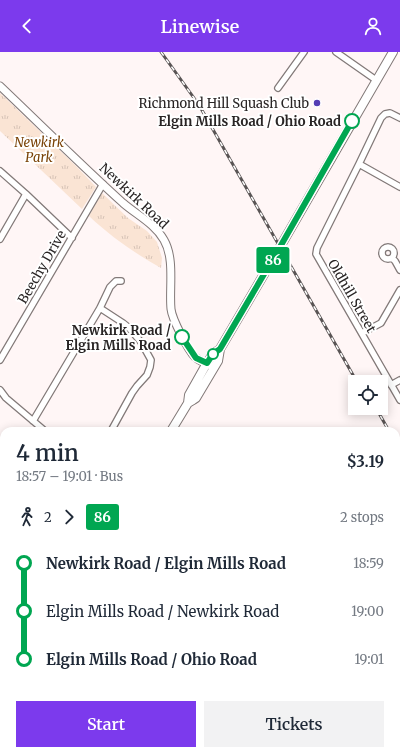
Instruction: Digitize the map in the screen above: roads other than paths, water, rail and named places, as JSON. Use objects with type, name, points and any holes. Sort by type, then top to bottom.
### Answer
[{"type":"main road","points":[[173,427],[188,403],[196,398],[210,366],[213,354],[220,349],[393,52]]},
{"type":"street","points":[[278,88],[304,52]]},
{"type":"street","points":[[336,52],[376,80]]},
{"type":"street","name":"Newkirk Road","points":[[0,86],[125,205],[149,223],[159,233],[164,240],[170,259],[171,310],[182,336],[196,358],[210,366]]},
{"type":"street","name":"Oldhill Street","points":[[400,118],[390,113],[385,114],[381,118],[317,248],[316,254],[400,400]]},
{"type":"street","points":[[359,164],[400,187]]},
{"type":"street","points":[[0,171],[72,238]]},
{"type":"street","name":"Beechy Drive","points":[[0,360],[103,184]]},
{"type":"street","points":[[0,239],[26,194]]},
{"type":"street","points":[[392,258],[400,270]]},
{"type":"street","points":[[32,421],[100,308],[110,287],[116,281],[121,281]]},
{"type":"street","points":[[362,333],[381,323],[400,290]]},
{"type":"street","points":[[100,308],[128,327],[141,342],[151,360],[147,375],[132,393],[113,427]]},
{"type":"street","points":[[391,385],[400,380]]},
{"type":"street","points":[[0,390],[6,398],[40,427]]},
{"type":"railway","points":[[161,52],[199,105],[353,375]]},
{"type":"railway","points":[[380,415],[387,427]]},
{"type":"place","name":"Richmond Hill Squash Club","points":[[317,103]]},
{"type":"place","name":"Elgin Mills Road / Ohio Road","points":[[352,121]]},
{"type":"place","name":"Newkirk Road / Elgin Mills Road","points":[[182,337]]},
{"type":"park label","name":"Newkirk Park","points":[[39,150]]}]
